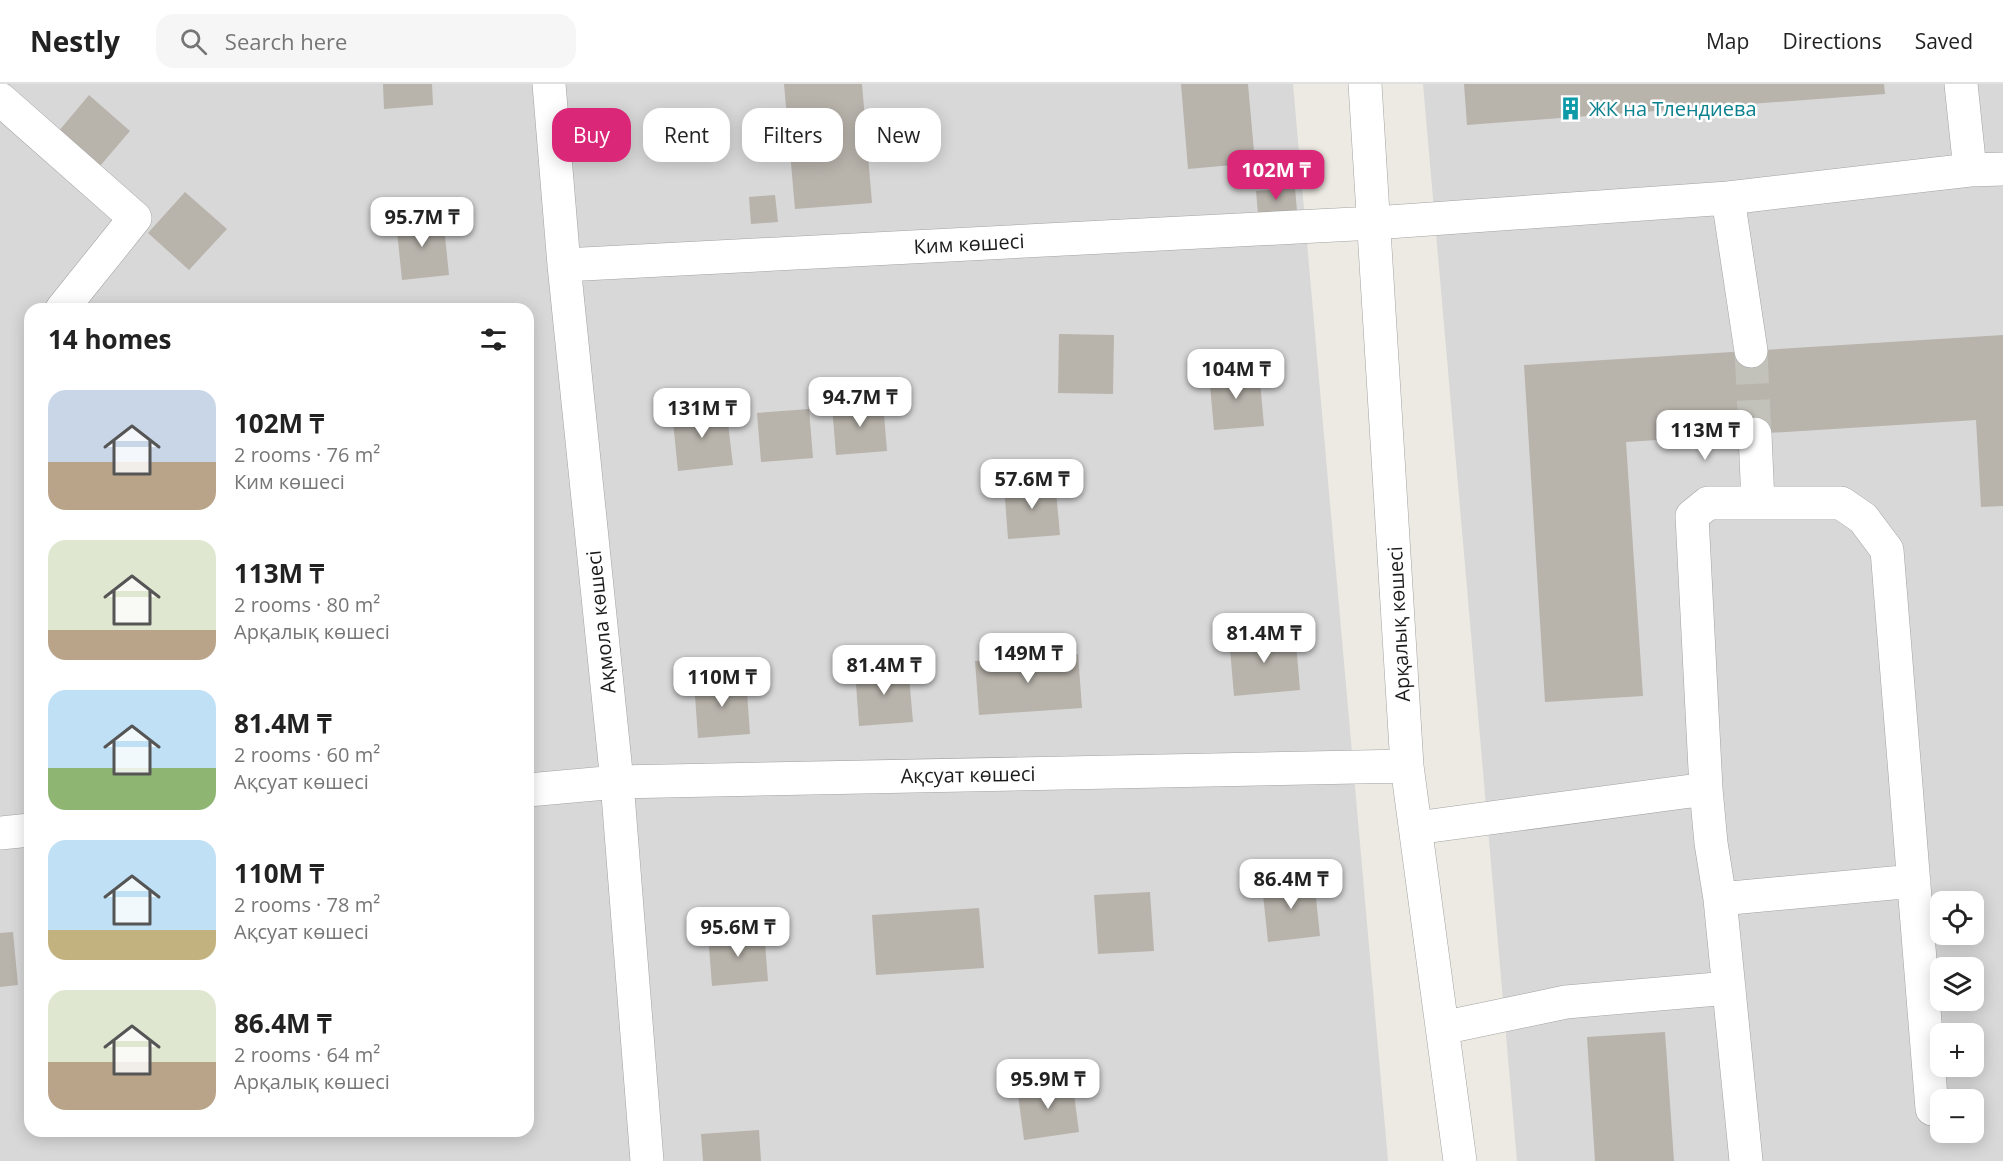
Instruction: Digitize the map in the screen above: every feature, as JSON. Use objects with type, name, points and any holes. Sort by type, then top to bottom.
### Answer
[{"type":"street","name":"Ақмола көшесі","points":[[549,84],[564,266],[618,782],[647,1161]]},
{"type":"street","name":"Арқалық көшесі","points":[[1365,84],[1407,766],[1460,1161]]},
{"type":"street","points":[[1961,84],[1970,170]]},
{"type":"street","points":[[0,99],[135,218],[67,303]]},
{"type":"street","name":"Ким көшесі","points":[[564,266],[1374,223],[1728,198],[1970,170],[2003,169]]},
{"type":"street","points":[[1728,198],[1751,351]]},
{"type":"street","points":[[1755,434],[1758,503]]},
{"type":"street","points":[[1746,1161],[1720,898],[1711,843],[1706,789],[1692,516],[1708,503],[1841,503],[1863,518],[1887,550],[1930,1089]]},
{"type":"street","name":"Ақсуат көшесі","points":[[534,789],[618,782],[1407,766]]},
{"type":"street","points":[[1416,828],[1706,789]]},
{"type":"street","points":[[0,832],[24,830]]},
{"type":"street","points":[[1720,898],[1914,881]]},
{"type":"street","points":[[1442,1028],[1566,1002],[1729,988]]},
{"type":"shaded area","points":[[0,84],[1293,84],[1388,1161],[0,1161]]},
{"type":"shaded area","points":[[1423,84],[2003,84],[2003,1161],[1517,1161]]},
{"type":"building","points":[[383,84],[432,84],[433,105],[384,109]]},
{"type":"building","points":[[784,84],[862,84],[864,108],[855,108],[855,162],[869,162],[872,203],[795,209],[791,162],[843,162],[843,108],[786,108]]},
{"type":"building","points":[[1181,84],[1248,84],[1255,163],[1188,169]]},
{"type":"building","name":"ЖК на Тлендиева","points":[[1464,84],[1884,84],[1885,94],[1467,125]]},
{"type":"building","points":[[89,95],[130,131],[94,173],[53,138]]},
{"type":"building","points":[[1295,188],[1297,211],[1258,214],[1256,191]]},
{"type":"building","points":[[185,192],[227,229],[189,270],[148,233]]},
{"type":"building","points":[[775,195],[778,222],[751,224],[749,197]]},
{"type":"building","points":[[443,217],[449,275],[402,280],[396,221]]},
{"type":"building","points":[[1059,334],[1114,335],[1113,394],[1058,393]]},
{"type":"building","points":[[2003,335],[2003,506],[1981,507],[1976,420],[1626,442],[1643,696],[1545,702],[1524,365]]},
{"type":"building","points":[[1259,370],[1264,426],[1214,430],[1209,374]]},
{"type":"building","points":[[883,402],[887,451],[836,455],[832,406]]},
{"type":"building","points":[[726,407],[733,465],[678,471],[672,412]]},
{"type":"building","points":[[809,409],[813,458],[761,462],[757,413]]},
{"type":"building","points":[[1055,480],[1060,535],[1008,539],[1004,485]]},
{"type":"building","points":[[1295,631],[1300,690],[1234,696],[1229,637]]},
{"type":"building","points":[[1078,654],[1082,708],[979,715],[975,661]]},
{"type":"building","points":[[908,665],[913,722],[859,726],[855,670]]},
{"type":"building","points":[[746,678],[750,734],[698,738],[694,682]]},
{"type":"building","points":[[1314,879],[1320,936],[1268,942],[1262,885]]},
{"type":"building","points":[[1150,892],[1154,951],[1098,954],[1094,895]]},
{"type":"building","points":[[979,908],[984,968],[876,975],[872,915]]},
{"type":"building","points":[[764,929],[768,981],[712,986],[708,934]]},
{"type":"building","points":[[13,932],[18,985],[0,987],[0,933]]},
{"type":"building","points":[[1665,1032],[1674,1161],[1595,1161],[1587,1037]]},
{"type":"building","points":[[1072,1079],[1079,1132],[1024,1140],[1017,1087]]},
{"type":"building","points":[[759,1130],[761,1161],[703,1161],[701,1134]]},
{"type":"tunnel","points":[[1751,351],[1755,434]]},
{"type":"place","name":"ЖК на Тлендиева","points":[[1571,109]]}]
